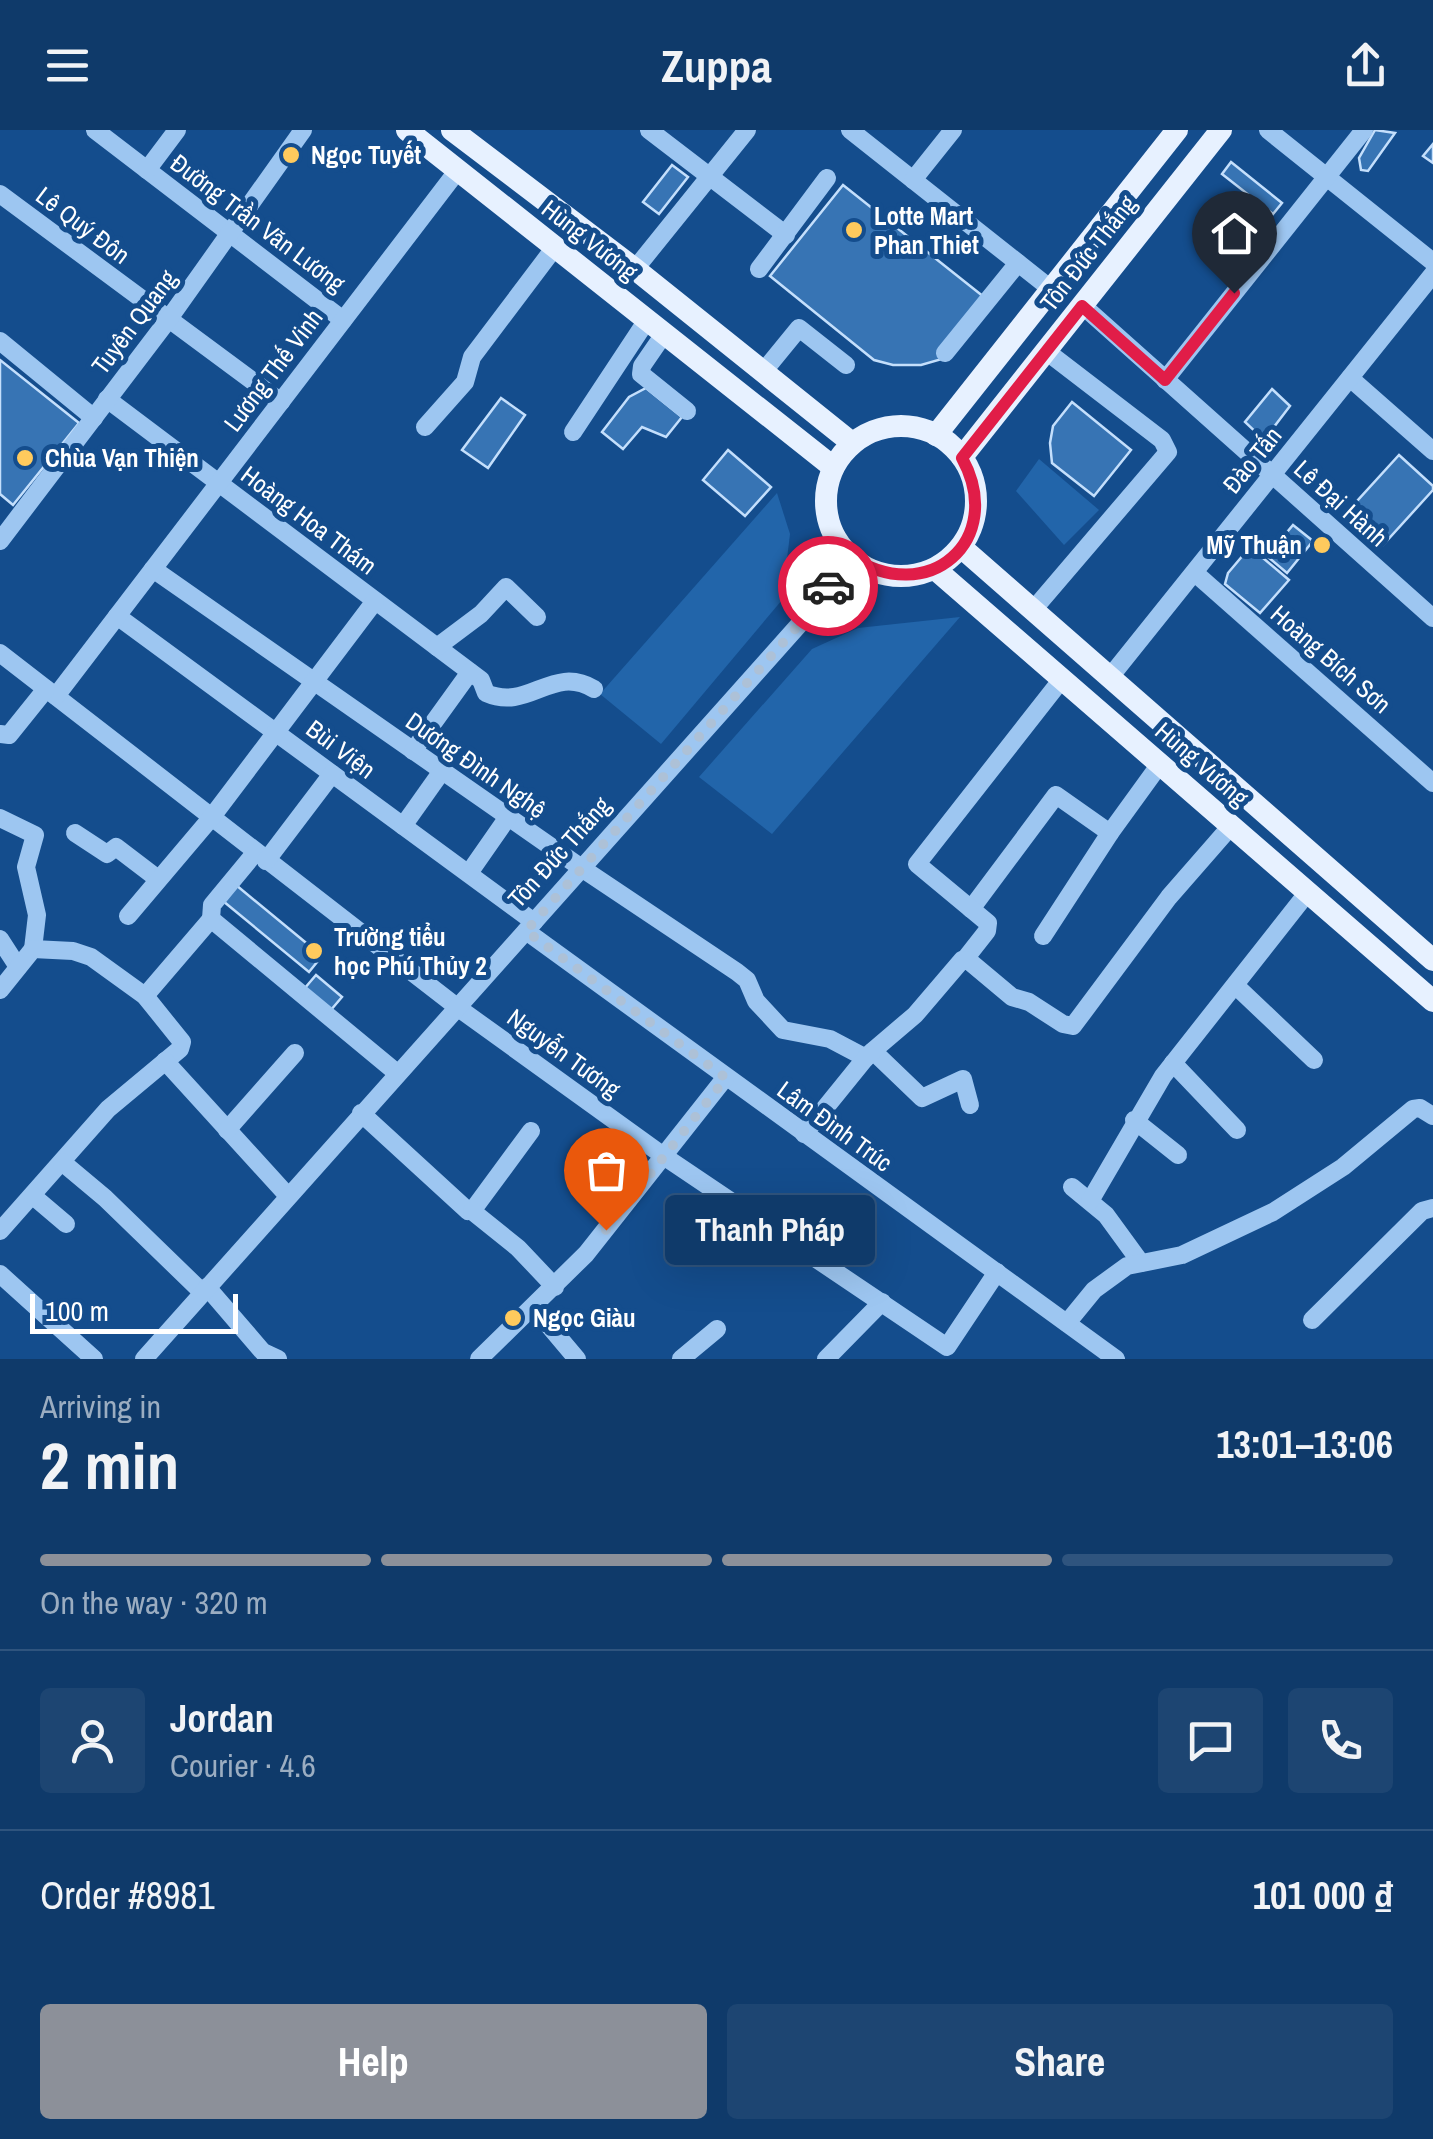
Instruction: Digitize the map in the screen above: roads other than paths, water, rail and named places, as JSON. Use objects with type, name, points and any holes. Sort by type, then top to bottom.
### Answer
[{"type":"main road","name":"Hùng Vương","points":[[407,130],[834,467]]},
{"type":"main road","name":"Hùng Vương","points":[[452,130],[634,269],[852,444]]},
{"type":"main road","name":"Tôn Đức Thắng","points":[[936,435],[1177,130]]},
{"type":"main road","name":"Tôn Đức Thắng","points":[[962,458],[1220,130]]},
{"type":"main road","points":[[892,426],[936,435],[962,458],[971,474],[976,512],[970,530],[961,547],[935,568],[914,576],[890,576],[868,569],[834,537],[826,514],[826,490],[834,467],[852,444],[871,432],[892,426]]},
{"type":"main road","name":"Hùng Vương","points":[[961,547],[1433,960]]},
{"type":"main road","name":"Hùng Vương","points":[[935,568],[1433,1001]]},
{"type":"main road","points":[[1308,892],[1328,868]]},
{"type":"street","name":"Đường Trần Văn Lương","points":[[95,130],[344,320]]},
{"type":"street","points":[[147,170],[177,130]]},
{"type":"street","name":"Tuyên Quang","points":[[0,541],[168,320],[304,130]]},
{"type":"street","points":[[649,130],[786,235]]},
{"type":"street","points":[[634,269],[747,130]]},
{"type":"street","points":[[850,130],[1051,289]]},
{"type":"street","points":[[913,180],[952,130]]},
{"type":"street","points":[[1268,130],[1433,262]]},
{"type":"street","points":[[1165,380],[1364,130]]},
{"type":"street","name":"Lương Thế Vinh","points":[[0,734],[10,733],[51,693],[117,616],[458,170]]},
{"type":"street","points":[[759,268],[827,178]]},
{"type":"street","name":"Lê Quý Đôn","points":[[0,194],[280,402]]},
{"type":"street","points":[[424,428],[465,382],[472,357],[555,247]]},
{"type":"street","points":[[945,353],[1018,263]]},
{"type":"street","name":"Đào Tấn","points":[[1110,677],[1433,274]]},
{"type":"street","name":"Lê Đại Hành","points":[[1082,306],[1433,618]]},
{"type":"street","points":[[656,326],[641,374],[687,410]]},
{"type":"street","points":[[574,432],[656,326]]},
{"type":"street","points":[[763,372],[799,328],[846,365]]},
{"type":"street","points":[[0,341],[94,418]]},
{"type":"street","points":[[1033,610],[1168,452],[1162,440],[1046,350]]},
{"type":"street","points":[[1350,378],[1433,451]]},
{"type":"street","name":"Hoàng Hoa Thám","points":[[107,399],[476,676],[486,693],[496,698],[524,696],[559,682],[578,680],[594,689]]},
{"type":"street","name":"Tôn Đức Thắng","points":[[144,1359],[805,618],[850,556]]},
{"type":"street","name":"Dương Đình Nghệ","points":[[153,569],[737,972],[783,1030],[830,1039],[869,1054],[922,1098],[963,1079],[970,1105]]},
{"type":"street","name":"Hoàng Bích Sơn","points":[[1195,572],[1433,782]]},
{"type":"street","points":[[437,647],[481,614],[506,587],[538,617]]},
{"type":"street","points":[[128,916],[211,818],[375,601]]},
{"type":"street","name":"Bùi Viện","points":[[117,616],[470,873],[530,927]]},
{"type":"street","name":"Nguyễn Tương","points":[[0,653],[457,1007],[666,1157],[954,1353],[997,1272]]},
{"type":"street","points":[[413,751],[476,676]]},
{"type":"street","points":[[804,1134],[869,1054],[915,1015],[989,926],[917,864],[1062,679]]},
{"type":"street","points":[[1043,936],[1160,764]]},
{"type":"street","points":[[403,826],[442,771]]},
{"type":"street","points":[[145,996],[211,919],[212,905],[332,774]]},
{"type":"street","points":[[971,909],[1056,795],[1110,833]]},
{"type":"street","points":[[470,873],[508,817]]},
{"type":"street","points":[[0,818],[35,835],[26,867],[36,905],[33,949],[0,990]]},
{"type":"street","points":[[965,959],[1012,997],[1073,1026],[1168,897],[1231,826]]},
{"type":"street","points":[[75,834],[107,854],[116,847],[158,879]]},
{"type":"street","points":[[1090,1201],[1115,1162],[1134,1120],[1173,1063],[1308,892]]},
{"type":"street","points":[[211,919],[397,1073]]},
{"type":"street","name":"Lâm Đình Trúc","points":[[530,927],[726,1078],[1116,1359]]},
{"type":"street","points":[[0,939],[18,967]]},
{"type":"street","points":[[0,1231],[108,1108],[180,1049],[182,1042],[145,996],[117,974],[82,954],[33,949]]},
{"type":"street","points":[[1236,986],[1314,1060]]},
{"type":"street","points":[[227,1130],[295,1053]]},
{"type":"street","points":[[164,1061],[288,1196]]},
{"type":"street","points":[[1173,1063],[1237,1130]]},
{"type":"street","points":[[488,1356],[555,1286],[666,1157],[726,1078]]},
{"type":"street","points":[[1066,1323],[1094,1290],[1127,1266],[1182,1255],[1273,1212],[1343,1168],[1413,1108],[1433,1116]]},
{"type":"street","points":[[361,1113],[462,1208],[472,1211],[518,1248],[555,1286]]},
{"type":"street","points":[[1134,1120],[1178,1155]]},
{"type":"street","points":[[472,1211],[531,1131]]},
{"type":"street","points":[[62,1162],[205,1290],[265,1357]]},
{"type":"street","points":[[1072,1187],[1106,1215],[1141,1263]]},
{"type":"street","points":[[33,1196],[66,1224]]},
{"type":"street","points":[[1312,1320],[1422,1212],[1433,1208]]},
{"type":"street","points":[[0,1274],[94,1359]]},
{"type":"street","points":[[826,1359],[882,1302]]},
{"type":"street","points":[[534,1308],[577,1359]]},
{"type":"street","points":[[681,1359],[717,1328]]},
{"type":"place","name":"Ngọc Tuyết","points":[[291,155]]},
{"type":"place","name":"Lotte Mart Phan Thiet","points":[[854,230]]},
{"type":"place","name":"Chùa Vạn Thiện","points":[[25,458]]},
{"type":"place","name":"Mỹ Thuận","points":[[1322,545]]},
{"type":"place","name":"Trường tiểu học Phú Thủy 2","points":[[314,951]]},
{"type":"place","name":"Thanh Pháp","points":[[606,1230]]},
{"type":"place","name":"Ngọc Giàu","points":[[513,1318]]}]
